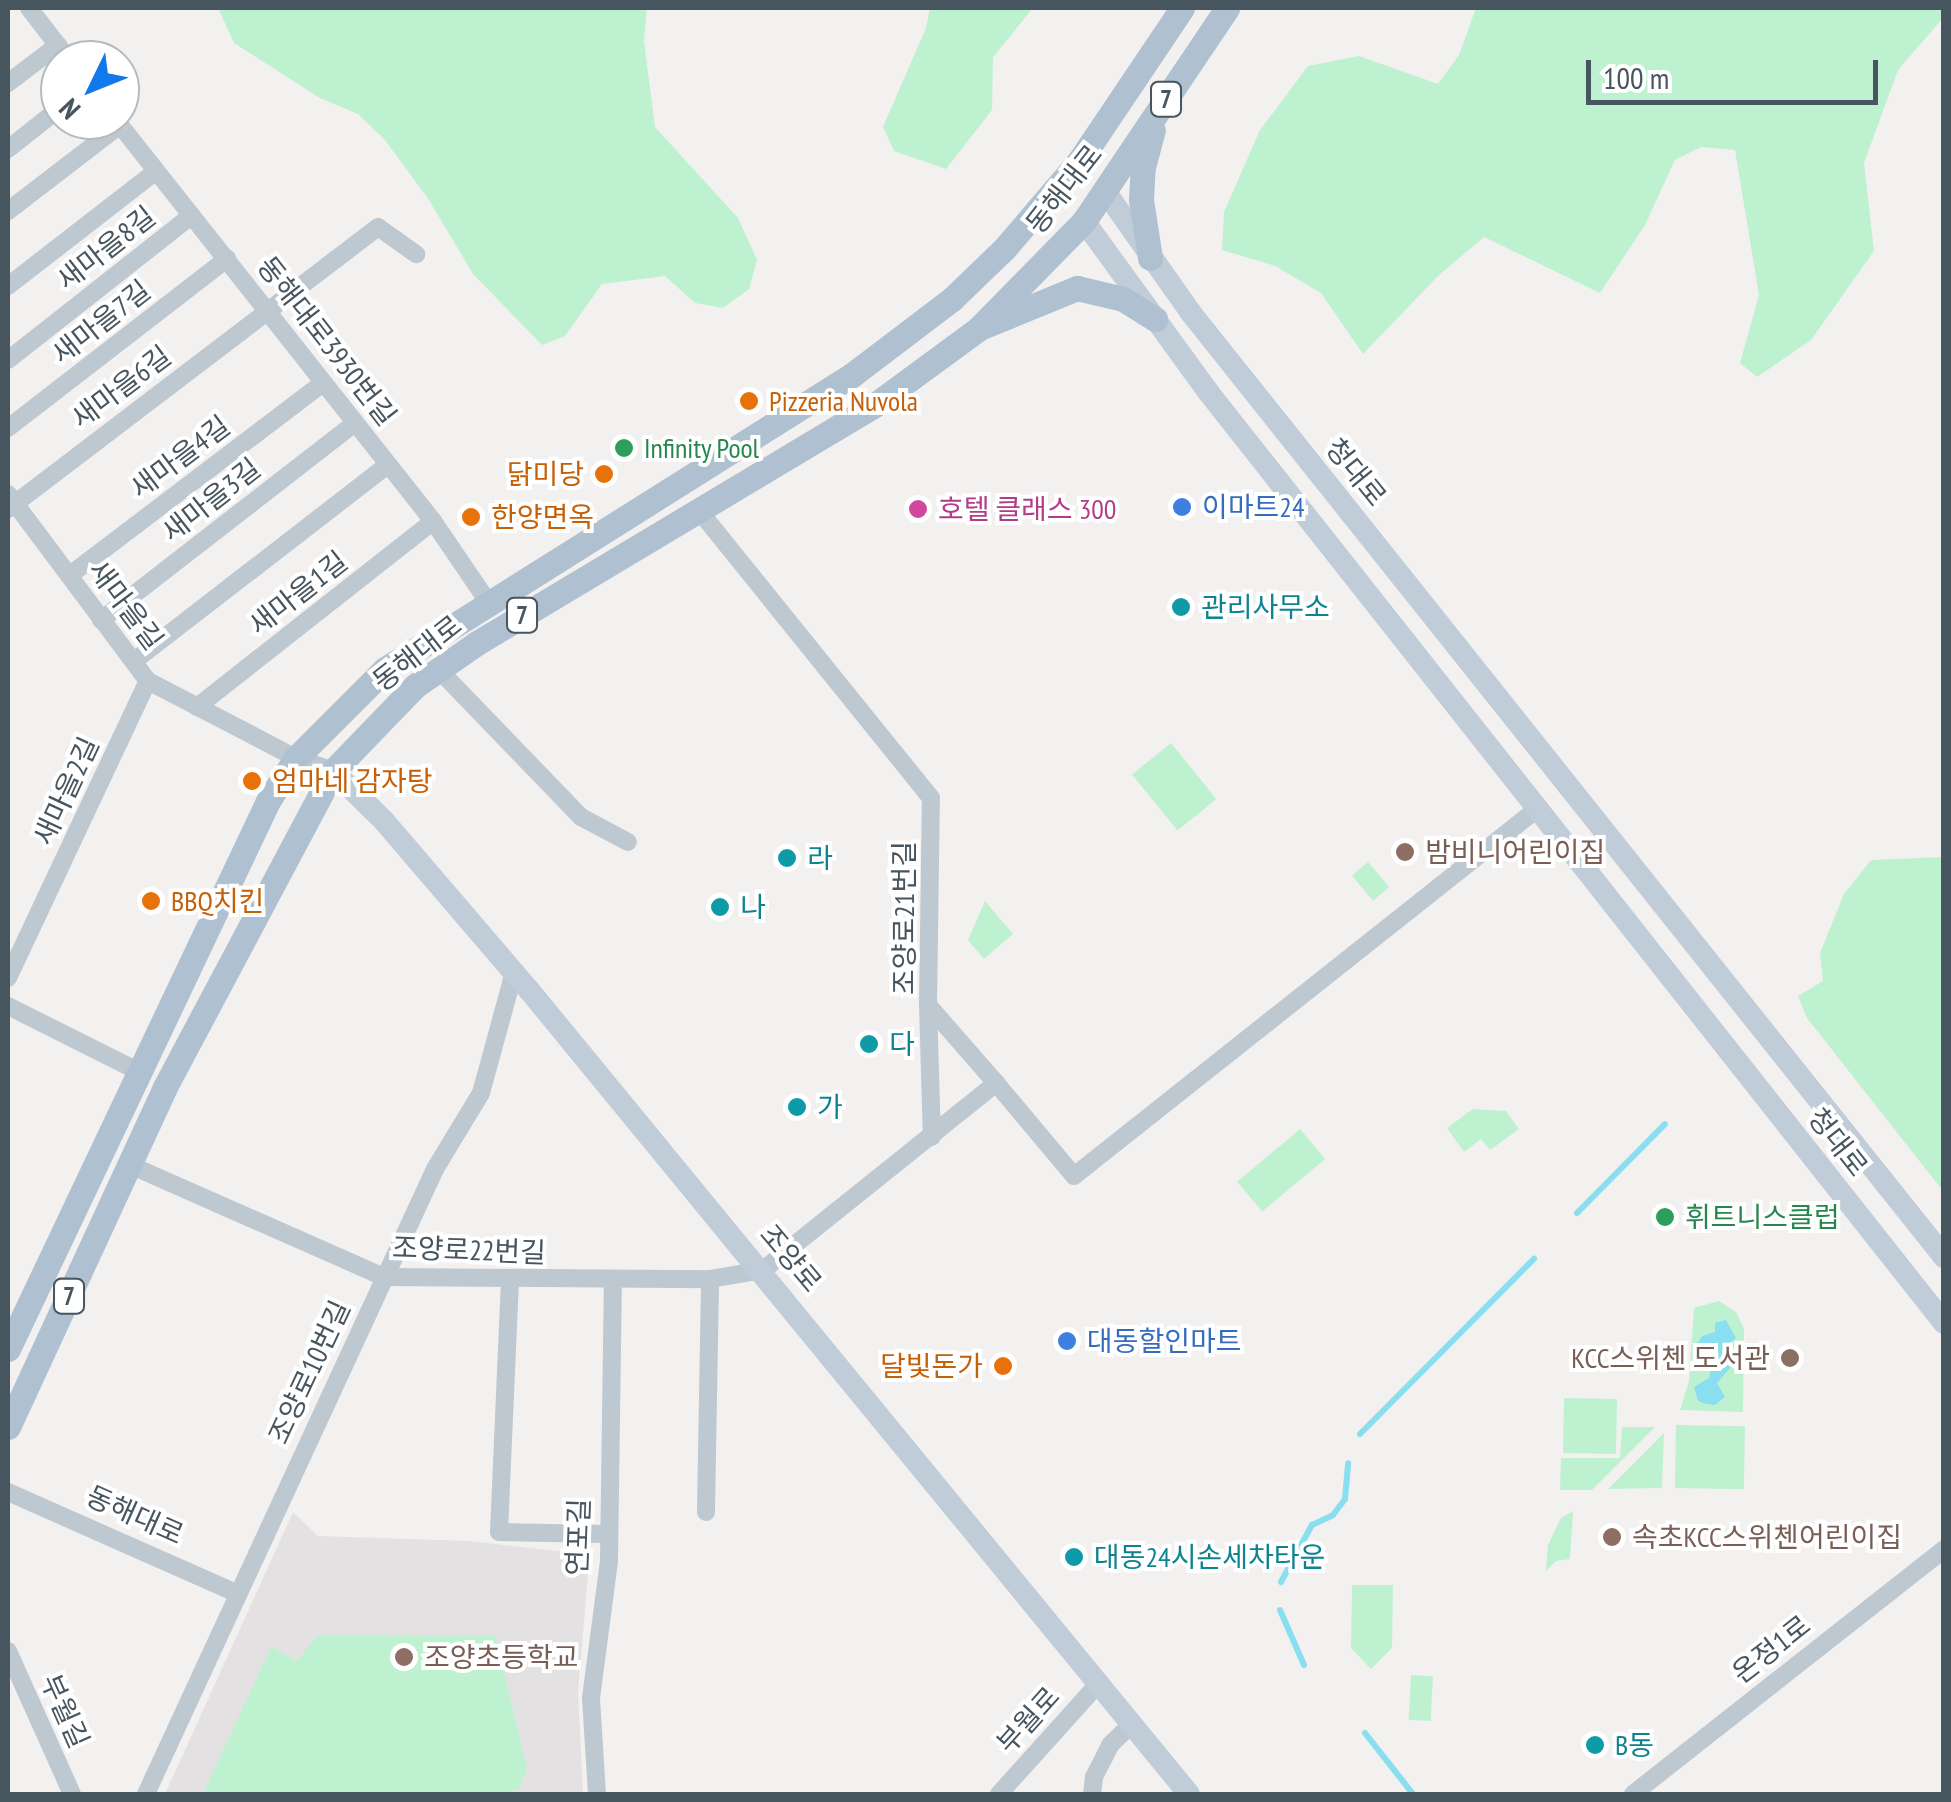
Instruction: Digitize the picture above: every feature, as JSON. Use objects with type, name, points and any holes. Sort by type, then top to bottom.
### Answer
[{"type":"main road","name":"동해대로","points":[[8,1350],[268,800],[296,758],[385,669],[889,350],[980,272],[1060,187],[1182,8]]},
{"type":"main road","name":"동해대로","points":[[8,1428],[165,1087],[332,770],[415,686],[438,670],[505,625],[912,382],[978,329],[1084,221],[1227,8]]},
{"type":"main road","points":[[1150,258],[1142,184],[1158,112]]},
{"type":"main road","points":[[1080,160],[1105,192]]},
{"type":"main road","points":[[1060,187],[1084,221]]},
{"type":"main road","points":[[978,329],[1026,313],[1076,288],[1124,299],[1154,320]]},
{"type":"main road","points":[[100,1150],[130,1165]]},
{"type":"street","points":[[28,8],[53,40]]},
{"type":"street","points":[[8,83],[40,65]]},
{"type":"street","points":[[8,149],[40,124]]},
{"type":"street","points":[[8,211],[96,140]]},
{"type":"street","name":"동해대로3930번길","points":[[131,140],[433,521],[488,602]]},
{"type":"street","points":[[8,286],[155,172]]},
{"type":"street","name":"청대로","points":[[1105,192],[1150,258],[1290,438],[1944,1256]]},
{"type":"street","name":"새마을8길","points":[[8,360],[190,216]]},
{"type":"street","name":"청대로","points":[[1084,221],[1154,320],[1265,463],[1944,1323]]},
{"type":"street","name":"새마을6길","points":[[10,502],[378,227],[416,254]]},
{"type":"street","name":"새마을7길","points":[[8,428],[227,259]]},
{"type":"street","name":"새마을4길","points":[[70,576],[323,383]]},
{"type":"street","name":"새마을3길","points":[[101,620],[356,423]]},
{"type":"street","points":[[1265,463],[1290,438]]},
{"type":"street","points":[[134,661],[388,465]]},
{"type":"street","name":"새마을길","points":[[10,502],[148,681],[296,758],[332,770]]},
{"type":"street","name":"조양로21번길","points":[[700,512],[931,798],[928,1004],[1074,1176],[1537,809]]},
{"type":"street","name":"새마을1길","points":[[197,707],[433,521]]},
{"type":"street","points":[[438,670],[581,817],[628,842]]},
{"type":"street","name":"새마을2길","points":[[8,978],[148,681]]},
{"type":"street","name":"조양로","points":[[332,770],[384,820],[514,972],[763,1270],[1190,1794]]},
{"type":"street","points":[[1537,809],[1566,785]]},
{"type":"street","name":"조양로10번길","points":[[146,1794],[435,1169],[481,1093],[514,972]]},
{"type":"street","points":[[928,1004],[932,1138]]},
{"type":"street","points":[[8,1006],[138,1071]]},
{"type":"street","points":[[763,1270],[996,1083]]},
{"type":"street","name":"조양로22번길","points":[[130,1165],[384,1278],[613,1281],[710,1278],[763,1270]]},
{"type":"street","points":[[706,1512],[710,1278]]},
{"type":"street","points":[[510,1280],[500,1532],[606,1534]]},
{"type":"street","name":"연포길","points":[[598,1794],[591,1698],[609,1561],[606,1534],[613,1281]]},
{"type":"street","name":"동해대로","points":[[8,1492],[238,1594]]},
{"type":"street","name":"온정1로","points":[[1633,1794],[1944,1549]]},
{"type":"street","name":"부월길","points":[[8,1651],[72,1794]]},
{"type":"street","name":"부월로","points":[[998,1794],[1099,1683]]},
{"type":"street","points":[[1092,1794],[1094,1777],[1110,1745],[1132,1724]]},
{"type":"shaded area","name":"조양초등학교","points":[[293,1512],[318,1536],[469,1541],[566,1552],[588,1574],[578,1692],[583,1794],[165,1794]]},
{"type":"green space","points":[[218,8],[647,8],[644,41],[655,127],[738,218],[757,260],[749,289],[723,308],[695,303],[665,276],[602,284],[565,336],[542,345],[473,274],[429,200],[385,140],[358,114],[320,98],[234,43]]},
{"type":"green space","points":[[930,8],[1033,8],[993,57],[992,110],[946,169],[894,151],[883,127],[926,28]]},
{"type":"green space","points":[[1476,8],[1943,8],[1943,18],[1898,70],[1864,163],[1874,251],[1811,340],[1757,377],[1740,363],[1759,295],[1735,150],[1701,147],[1675,160],[1645,225],[1600,293],[1484,237],[1437,277],[1363,354],[1321,293],[1275,266],[1222,250],[1224,212],[1260,130],[1308,66],[1359,56],[1438,84],[1459,55]]},
{"type":"green space","points":[[1171,743],[1216,799],[1177,830],[1132,774]]},
{"type":"green space","points":[[1944,857],[1943,1191],[1807,1018],[1798,996],[1823,981],[1820,953],[1844,894],[1871,860]]},
{"type":"green space","points":[[1368,862],[1389,887],[1373,901],[1352,875]]},
{"type":"green space","points":[[985,901],[1013,934],[984,959],[968,940]]},
{"type":"green space","points":[[1473,1109],[1506,1111],[1519,1129],[1490,1150],[1481,1139],[1464,1152],[1447,1128]]},
{"type":"green space","points":[[1300,1129],[1325,1159],[1262,1212],[1237,1182]]},
{"type":"green space","points":[[1719,1301],[1736,1312],[1744,1329],[1743,1412],[1680,1410],[1689,1381],[1694,1308]]},
{"type":"green space","points":[[1564,1398],[1617,1399],[1616,1454],[1563,1453]]},
{"type":"green space","points":[[1676,1425],[1745,1426],[1744,1489],[1675,1488]]},
{"type":"green space","points":[[1622,1427],[1655,1427],[1592,1490],[1560,1490],[1561,1458],[1620,1458]]},
{"type":"green space","points":[[1664,1433],[1662,1488],[1608,1489]]},
{"type":"green space","points":[[1573,1511],[1570,1559],[1556,1561],[1546,1571],[1548,1545],[1561,1518]]},
{"type":"green space","points":[[1352,1585],[1393,1585],[1392,1648],[1371,1669],[1351,1648]]},
{"type":"green space","points":[[495,1635],[527,1768],[519,1789],[492,1794],[203,1794],[271,1647],[297,1661],[317,1636]]},
{"type":"green space","points":[[1411,1675],[1433,1676],[1431,1721],[1409,1720]]},
{"type":"water","points":[[1726,1320],[1736,1338],[1723,1348],[1722,1354],[1731,1367],[1717,1383],[1725,1397],[1715,1405],[1706,1404],[1698,1401],[1694,1387],[1709,1378],[1711,1369],[1704,1364],[1697,1344],[1702,1336],[1715,1332],[1715,1323]]},
{"type":"waterway","points":[[1577,1213],[1665,1124]]},
{"type":"waterway","points":[[1360,1434],[1534,1259]]},
{"type":"waterway","points":[[1281,1582],[1312,1525],[1333,1515],[1345,1499],[1348,1463]]},
{"type":"waterway","points":[[1280,1610],[1304,1665]]},
{"type":"waterway","points":[[1365,1733],[1413,1794]]},
{"type":"place","name":"Pizzeria Nuvola","points":[[749,401]]},
{"type":"place","name":"Infinity Pool","points":[[624,448]]},
{"type":"place","name":"닭미당","points":[[604,474]]},
{"type":"place","name":"이마트24","points":[[1182,507]]},
{"type":"place","name":"호텔 클래스 300","points":[[918,509]]},
{"type":"place","name":"한양면옥","points":[[471,517]]},
{"type":"place","name":"관리사무소","points":[[1181,607]]},
{"type":"place","name":"엄마네 감자탕","points":[[252,781]]},
{"type":"place","name":"밤비니어린이집","points":[[1405,852]]},
{"type":"place","name":"라","points":[[787,858]]},
{"type":"place","name":"BBQ치킨","points":[[151,901]]},
{"type":"place","name":"나","points":[[720,907]]},
{"type":"place","name":"다","points":[[869,1044]]},
{"type":"place","name":"가","points":[[797,1107]]},
{"type":"place","name":"휘트니스클럽","points":[[1665,1217]]},
{"type":"place","name":"대동할인마트","points":[[1067,1341]]},
{"type":"place","name":"KCC스위첸 도서관","points":[[1790,1358]]},
{"type":"place","name":"달빛돈가","points":[[1003,1366]]},
{"type":"place","name":"속초KCC스위첸어린이집","points":[[1612,1537]]},
{"type":"place","name":"대동24시손세차타운","points":[[1074,1557]]},
{"type":"place","name":"조양초등학교","points":[[404,1657]]},
{"type":"place","name":"B동","points":[[1595,1745]]}]
